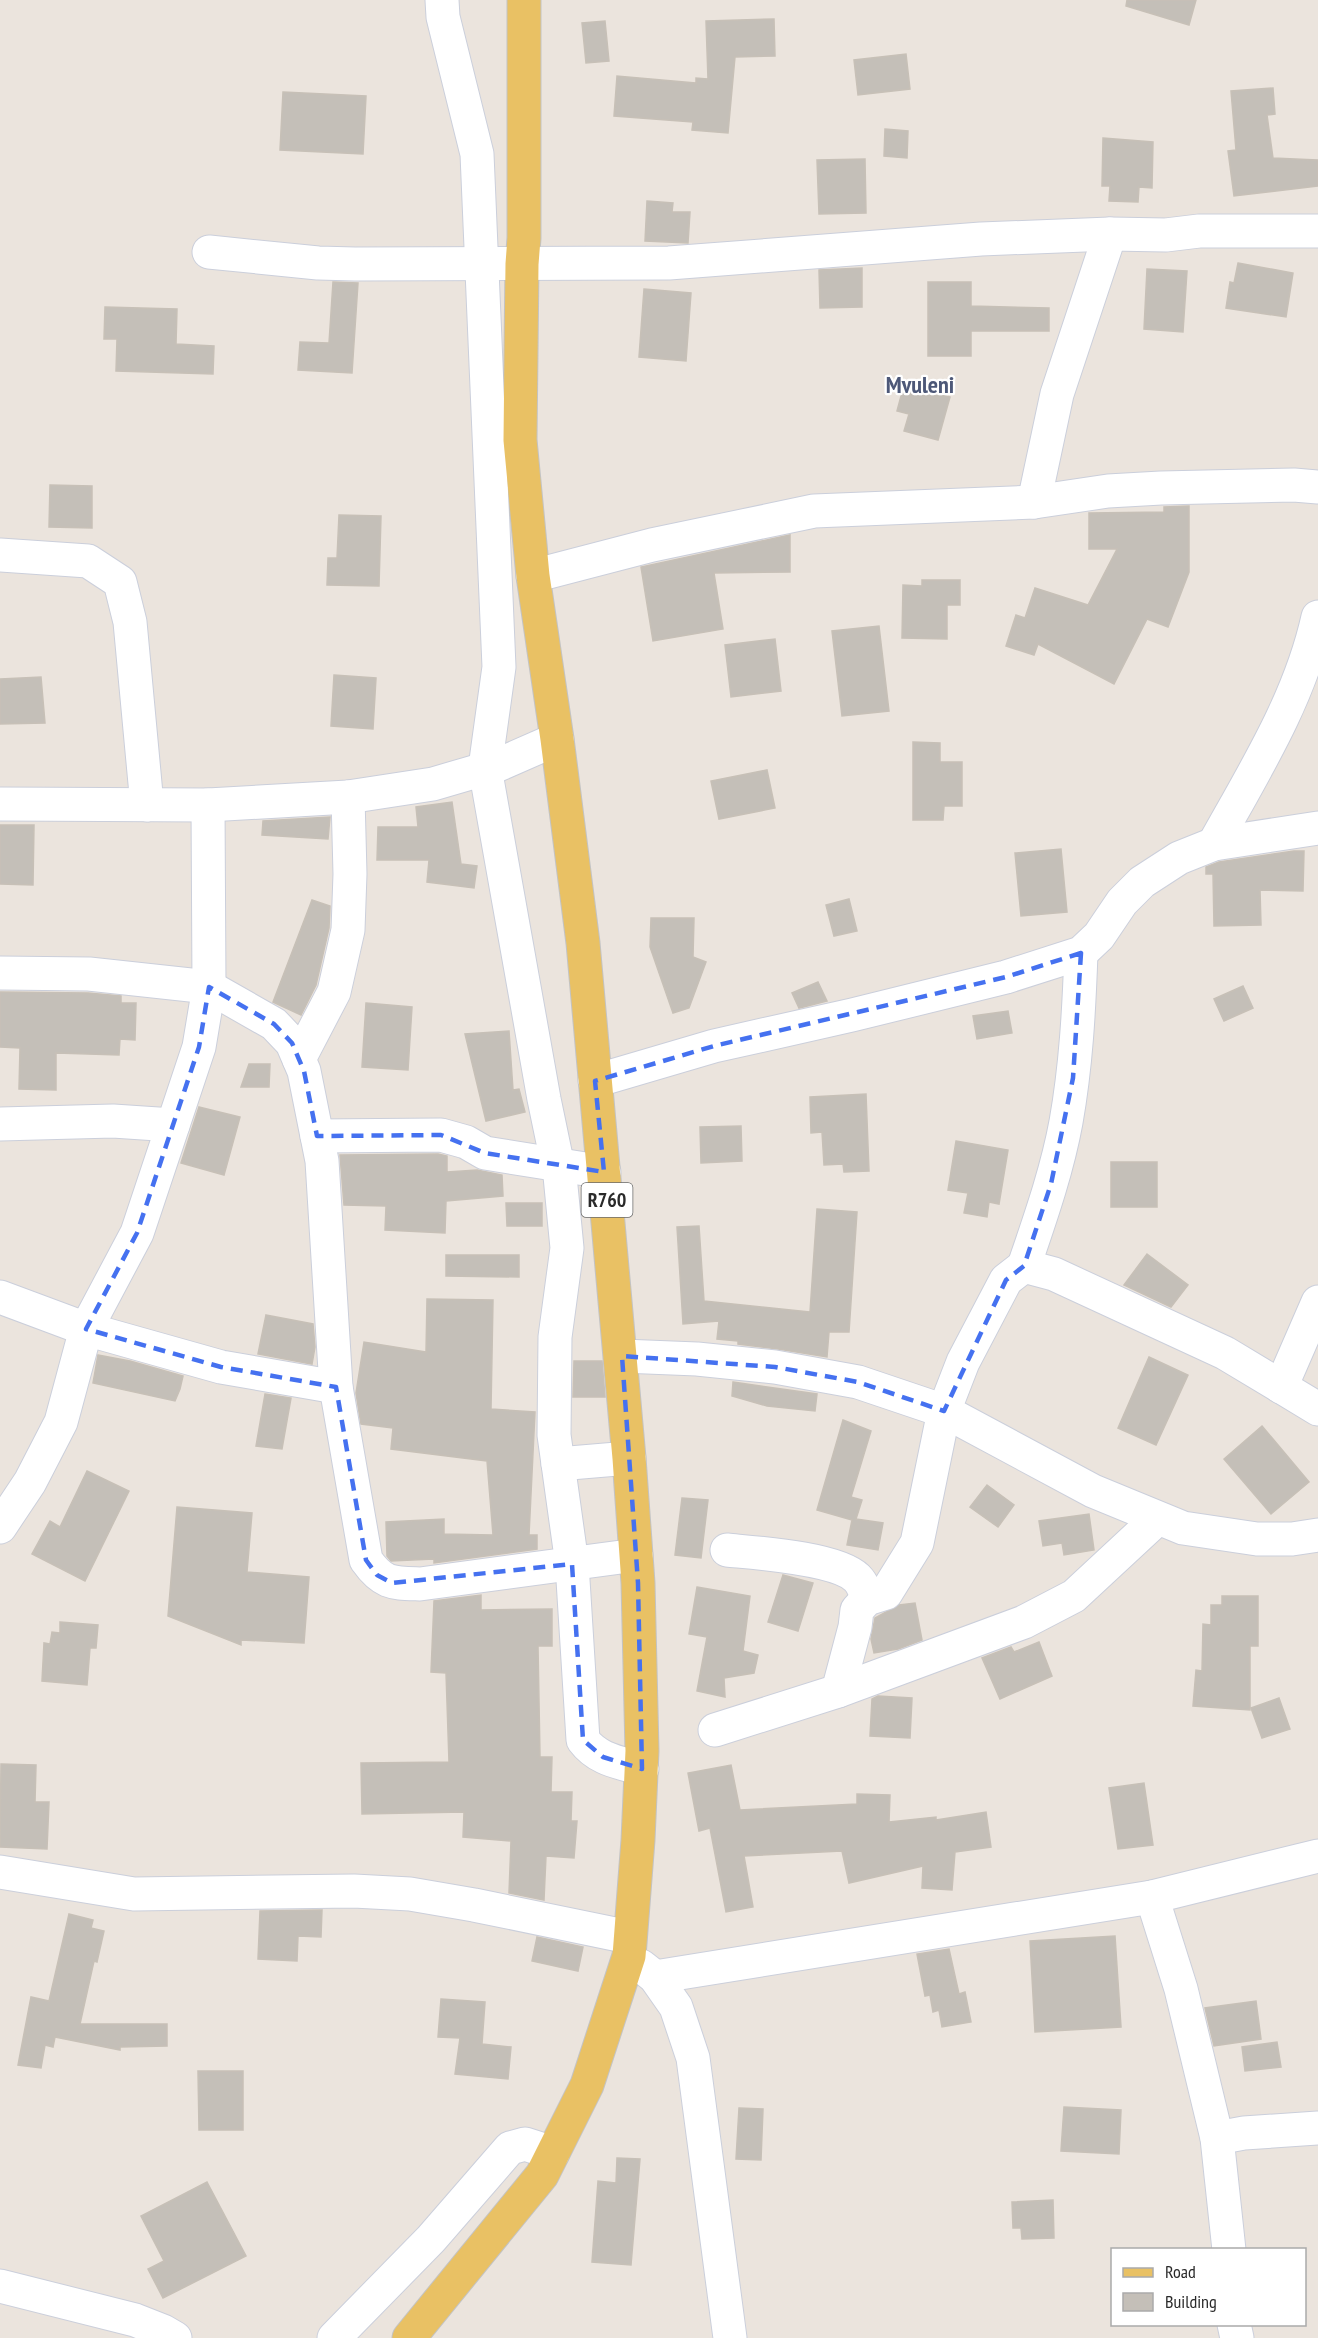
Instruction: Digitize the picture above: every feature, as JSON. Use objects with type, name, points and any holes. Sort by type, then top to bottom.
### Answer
[{"type":"main road","name":"R760","points":[[409,2338],[542,2175],[587,2085],[629,1947],[642,1769],[636,1556],[622,1356],[583,943],[533,576],[520,431],[522,264],[525,238],[524,0]]},
{"type":"street","points":[[442,0],[443,17],[477,154],[499,667],[485,768],[544,1099],[558,1165],[567,1248],[555,1338],[555,1435],[572,1564],[583,1740],[591,1751],[603,1757],[642,1769]]},
{"type":"street","points":[[209,252],[319,263],[481,265],[669,263],[888,245],[1110,234],[1166,235],[1199,231],[1318,231]]},
{"type":"street","points":[[1034,502],[1057,394],[1110,234]]},
{"type":"street","points":[[488,431],[520,431]]},
{"type":"street","points":[[533,576],[652,545],[814,511],[1034,502],[1108,491],[1161,488],[1294,484],[1318,487]]},
{"type":"street","points":[[0,555],[88,561],[120,582],[130,622],[147,805]]},
{"type":"street","points":[[1214,844],[1256,769],[1297,687],[1318,617]]},
{"type":"street","points":[[0,804],[208,806],[348,797],[433,784],[498,765],[557,739]]},
{"type":"street","points":[[298,1059],[334,992],[348,930],[350,874],[348,797]]},
{"type":"street","points":[[0,1527],[30,1482],[61,1422],[86,1329],[136,1233],[199,1047],[209,987],[208,806]]},
{"type":"street","points":[[595,1081],[714,1046],[1006,977],[1082,953],[1099,936],[1122,902],[1143,882],[1179,858],[1214,844],[1318,828]]},
{"type":"street","points":[[838,1691],[855,1627],[857,1610],[867,1599],[886,1593],[917,1544],[944,1411],[963,1362],[1006,1281],[1024,1266],[1051,1184],[1066,1123],[1078,1025],[1082,953]]},
{"type":"street","points":[[0,973],[90,974],[209,987],[274,1024],[292,1043],[304,1071],[322,1161],[336,1387],[366,1560],[377,1575],[392,1584],[420,1584],[636,1556]]},
{"type":"street","points":[[0,1124],[113,1120],[173,1125]]},
{"type":"street","points":[[317,1136],[441,1135],[466,1142],[485,1153],[604,1172]]},
{"type":"street","points":[[1024,1266],[1054,1274],[1225,1353],[1318,1409]]},
{"type":"street","points":[[0,1297],[86,1329],[221,1367],[336,1387]]},
{"type":"street","points":[[1281,1387],[1318,1302]]},
{"type":"street","points":[[622,1356],[697,1359],[775,1367],[858,1382],[944,1411],[1093,1491],[1183,1528],[1257,1539],[1292,1539],[1318,1535]]},
{"type":"street","points":[[558,1464],[629,1458]]},
{"type":"street","points":[[715,1730],[838,1691],[1024,1622],[1074,1596],[1157,1519]]},
{"type":"street","points":[[727,1550],[800,1559],[841,1569],[857,1578],[864,1588],[867,1599]]},
{"type":"street","points":[[655,1977],[1152,1897],[1318,1856]]},
{"type":"street","points":[[0,1872],[134,1894],[223,1894],[263,1891],[354,1891],[410,1894],[474,1905],[629,1947],[655,1977],[676,2007],[693,2058],[730,2338]]},
{"type":"street","points":[[1152,1897],[1191,2029],[1217,2138],[1229,2248]]},
{"type":"street","points":[[1217,2138],[1244,2133],[1318,2128]]},
{"type":"street","points":[[334,2338],[431,2239],[510,2148],[525,2144],[553,2153]]},
{"type":"street","points":[[0,2286],[135,2320],[164,2331],[175,2338]]},
{"type":"highlighted area","points":[[1081,953],[1073,1078],[1051,1184],[1024,1266],[1006,1280],[944,1411],[858,1382],[775,1367],[622,1356],[638,1583],[642,1769],[603,1757],[583,1740],[572,1564],[392,1583],[377,1575],[366,1560],[336,1387],[221,1367],[86,1329],[137,1233],[199,1047],[209,987],[274,1024],[292,1043],[304,1071],[317,1136],[441,1135],[485,1153],[604,1172],[595,1081],[714,1046],[1006,977]]},
{"type":"building","points":[[1127,0],[1196,0],[1189,25],[1126,6]]},
{"type":"building","points":[[774,19],[775,56],[735,57],[728,133],[692,130],[693,122],[614,116],[617,76],[696,83],[696,78],[708,79],[706,21]]},
{"type":"building","points":[[605,21],[609,61],[586,63],[582,23]]},
{"type":"building","points":[[906,54],[910,89],[858,95],[854,60]]},
{"type":"building","points":[[1273,88],[1275,114],[1267,115],[1273,158],[1318,160],[1318,186],[1234,196],[1228,151],[1236,150],[1231,91]]},
{"type":"building","points":[[283,92],[366,96],[363,154],[280,150]]},
{"type":"building","points":[[885,129],[908,131],[907,158],[884,156]]},
{"type":"building","points":[[1103,138],[1153,142],[1152,188],[1139,187],[1138,202],[1109,201],[1110,186],[1102,186]]},
{"type":"building","points":[[865,159],[866,213],[819,214],[817,160]]},
{"type":"building","points":[[647,201],[673,203],[672,212],[690,212],[688,243],[645,241]]},
{"type":"building","points":[[1238,263],[1293,273],[1286,317],[1226,308],[1230,282],[1234,283]]},
{"type":"building","points":[[862,268],[862,307],[820,308],[819,270]]},
{"type":"building","points":[[1147,269],[1187,271],[1183,332],[1144,329]]},
{"type":"building","points":[[333,282],[358,283],[352,373],[298,370],[300,342],[329,343]]},
{"type":"building","points":[[928,282],[971,282],[971,306],[1049,308],[1049,331],[971,331],[971,356],[928,356]]},
{"type":"building","points":[[644,289],[691,293],[686,361],[639,357]]},
{"type":"building","points":[[105,307],[177,309],[176,344],[214,346],[213,374],[116,371],[117,339],[104,339]]},
{"type":"building","points":[[904,385],[950,397],[938,440],[904,431],[909,414],[897,411]]},
{"type":"building","points":[[50,485],[92,486],[92,528],[49,527]]},
{"type":"building","points":[[1189,506],[1189,572],[1168,627],[1147,619],[1114,684],[1038,644],[1034,655],[1006,646],[1016,615],[1025,618],[1035,588],[1088,605],[1117,549],[1089,549],[1089,513],[1164,512],[1164,507]]},
{"type":"building","points":[[339,515],[381,516],[379,586],[327,585],[328,558],[337,558]]},
{"type":"building","points":[[790,535],[790,572],[714,573],[723,629],[653,641],[641,567]]},
{"type":"building","points":[[922,580],[960,580],[960,605],[947,605],[947,639],[902,638],[903,585],[922,586]]},
{"type":"building","points":[[879,626],[889,711],[842,716],[832,631]]},
{"type":"building","points":[[775,639],[781,691],[731,697],[725,645]]},
{"type":"building","points":[[334,675],[376,678],[373,729],[331,726]]},
{"type":"building","points":[[41,677],[45,723],[0,724],[0,679]]},
{"type":"building","points":[[913,742],[940,743],[940,762],[962,762],[962,806],[944,806],[943,820],[913,820]]},
{"type":"building","points":[[767,770],[775,808],[719,819],[711,781]]},
{"type":"building","points":[[452,802],[461,864],[477,866],[474,888],[427,882],[429,860],[377,860],[378,827],[418,827],[416,807]]},
{"type":"building","points":[[330,817],[328,839],[262,835],[263,821]]},
{"type":"building","points":[[0,825],[34,825],[33,885],[0,884]]},
{"type":"building","points":[[1061,849],[1067,912],[1021,916],[1015,853]]},
{"type":"building","points":[[1304,851],[1303,891],[1260,890],[1261,925],[1214,926],[1213,874],[1206,874],[1206,867],[1219,862]]},
{"type":"building","points":[[849,899],[857,931],[834,936],[826,905]]},
{"type":"building","points":[[312,900],[330,906],[329,928],[316,985],[301,1015],[273,1002]]},
{"type":"building","points":[[651,918],[694,918],[693,957],[706,962],[689,1008],[673,1013],[650,947]]},
{"type":"building","points":[[818,982],[827,1001],[799,1008],[792,993]]},
{"type":"building","points":[[1243,986],[1253,1008],[1224,1021],[1214,999]]},
{"type":"building","points":[[0,992],[88,993],[121,996],[121,1003],[136,1003],[135,1040],[120,1039],[119,1055],[56,1053],[56,1090],[19,1089],[20,1048],[0,1047]]},
{"type":"building","points":[[366,1003],[412,1007],[408,1070],[362,1067]]},
{"type":"building","points":[[1008,1011],[1012,1033],[977,1039],[973,1016]]},
{"type":"building","points":[[509,1031],[513,1090],[519,1089],[525,1112],[486,1121],[465,1034]]},
{"type":"building","points":[[249,1064],[270,1064],[269,1087],[241,1087]]},
{"type":"building","points":[[866,1094],[869,1171],[844,1172],[843,1164],[824,1165],[822,1132],[811,1133],[810,1097]]},
{"type":"building","points":[[199,1107],[240,1117],[224,1175],[181,1163]]},
{"type":"building","points":[[741,1126],[742,1161],[701,1163],[700,1127]]},
{"type":"building","points":[[956,1141],[1008,1150],[999,1204],[989,1202],[987,1217],[964,1213],[968,1193],[948,1190]]},
{"type":"building","points":[[438,1154],[447,1156],[447,1172],[477,1170],[502,1175],[503,1196],[446,1201],[445,1233],[385,1230],[386,1206],[344,1205],[340,1155]]},
{"type":"building","points":[[1111,1162],[1157,1162],[1157,1207],[1111,1207]]},
{"type":"building","points":[[506,1203],[542,1203],[542,1226],[507,1226]]},
{"type":"building","points":[[817,1209],[857,1212],[849,1332],[829,1332],[827,1357],[717,1339],[719,1321],[683,1324],[677,1227],[699,1226],[704,1301],[810,1312]]},
{"type":"building","points":[[1147,1254],[1188,1285],[1171,1307],[1124,1285]]},
{"type":"building","points":[[446,1255],[519,1255],[519,1277],[446,1276]]},
{"type":"building","points":[[427,1299],[493,1300],[491,1409],[535,1412],[529,1535],[537,1535],[537,1549],[434,1563],[434,1559],[391,1561],[387,1556],[386,1522],[444,1519],[444,1534],[493,1535],[487,1461],[391,1449],[393,1428],[361,1424],[356,1393],[364,1342],[426,1352]]},
{"type":"building","points":[[266,1315],[313,1324],[315,1347],[312,1364],[258,1354]]},
{"type":"building","points":[[98,1355],[130,1361],[183,1376],[175,1401],[93,1383]]},
{"type":"building","points":[[1149,1357],[1188,1375],[1156,1445],[1118,1428]]},
{"type":"building","points":[[574,1361],[602,1361],[605,1397],[573,1397]]},
{"type":"building","points":[[733,1382],[817,1394],[815,1411],[767,1406],[732,1396]]},
{"type":"building","points":[[265,1394],[291,1398],[282,1449],[256,1446]]},
{"type":"building","points":[[843,1420],[871,1431],[851,1497],[862,1500],[856,1519],[883,1523],[878,1550],[847,1545],[852,1520],[817,1510]]},
{"type":"building","points":[[1262,1426],[1309,1482],[1271,1514],[1224,1459]]},
{"type":"building","points":[[87,1471],[129,1491],[85,1581],[32,1554],[50,1521],[60,1527]]},
{"type":"building","points":[[987,1485],[1014,1505],[998,1527],[970,1507]]},
{"type":"building","points":[[682,1498],[708,1500],[701,1558],[675,1555]]},
{"type":"building","points":[[177,1507],[252,1513],[247,1572],[309,1577],[304,1643],[241,1640],[241,1645],[168,1616]]},
{"type":"building","points":[[1089,1514],[1094,1550],[1064,1555],[1062,1543],[1043,1546],[1039,1521]]},
{"type":"building","points":[[783,1575],[813,1583],[798,1631],[768,1622]]},
{"type":"building","points":[[697,1587],[750,1596],[743,1651],[758,1655],[754,1673],[724,1678],[725,1697],[697,1691],[707,1637],[689,1634]]},
{"type":"building","points":[[481,1595],[481,1610],[552,1609],[552,1646],[538,1646],[540,1757],[552,1757],[551,1792],[572,1792],[571,1821],[577,1821],[574,1858],[546,1856],[544,1900],[509,1893],[511,1841],[463,1837],[464,1812],[362,1814],[361,1763],[449,1762],[446,1673],[431,1672],[434,1601]]},
{"type":"building","points":[[1222,1596],[1258,1596],[1258,1646],[1250,1646],[1250,1710],[1193,1706],[1196,1670],[1202,1671],[1203,1624],[1211,1625],[1211,1605],[1222,1605]]},
{"type":"building","points":[[915,1603],[922,1640],[898,1649],[874,1653],[871,1639],[875,1618],[899,1605]]},
{"type":"building","points":[[60,1622],[98,1625],[96,1648],[90,1648],[87,1685],[42,1681],[44,1643],[50,1644],[52,1632],[60,1633]]},
{"type":"building","points":[[1039,1642],[1052,1676],[1000,1699],[982,1658],[1011,1647],[1014,1652]]},
{"type":"building","points":[[878,1696],[912,1698],[910,1738],[870,1736],[872,1699]]},
{"type":"building","points":[[1279,1698],[1290,1729],[1262,1738],[1251,1708]]},
{"type":"building","points":[[1,1764],[36,1765],[35,1802],[49,1802],[47,1849],[0,1847]]},
{"type":"building","points":[[731,1765],[740,1810],[857,1804],[857,1794],[890,1795],[889,1822],[936,1817],[936,1820],[986,1812],[991,1847],[955,1852],[952,1890],[922,1888],[923,1866],[849,1883],[842,1851],[744,1856],[753,1907],[726,1912],[710,1828],[699,1831],[688,1773]]},
{"type":"building","points":[[1144,1783],[1153,1845],[1118,1849],[1109,1788]]},
{"type":"building","points":[[322,1910],[321,1937],[298,1936],[297,1961],[258,1959],[260,1911]]},
{"type":"building","points":[[69,1914],[93,1920],[91,1928],[104,1931],[97,1962],[94,1961],[80,2024],[167,2024],[167,2046],[120,2047],[120,2050],[55,2037],[53,2047],[45,2045],[41,2068],[18,2065],[31,1997],[49,2001]]},
{"type":"building","points":[[1115,1936],[1121,2027],[1035,2032],[1030,1941]]},
{"type":"building","points":[[537,1937],[583,1947],[578,1971],[532,1961]]},
{"type":"building","points":[[949,1949],[959,1994],[965,1992],[971,2022],[942,2027],[939,2010],[933,2012],[930,1995],[925,1996],[917,1954]]},
{"type":"building","points":[[441,1999],[485,2002],[482,2044],[511,2047],[508,2079],[455,2074],[460,2038],[438,2037]]},
{"type":"building","points":[[1256,2001],[1261,2039],[1214,2046],[1205,2008]]},
{"type":"building","points":[[1277,2042],[1281,2067],[1245,2071],[1242,2047]]},
{"type":"building","points":[[198,2071],[243,2071],[243,2130],[199,2130]]},
{"type":"building","points":[[1064,2107],[1121,2110],[1119,2154],[1061,2151]]},
{"type":"building","points":[[739,2108],[763,2109],[761,2160],[736,2159]]},
{"type":"building","points":[[617,2158],[640,2159],[631,2265],[592,2262],[598,2181],[616,2183]]},
{"type":"building","points":[[207,2182],[246,2256],[163,2298],[148,2269],[164,2261],[141,2216]]},
{"type":"building","points":[[1053,2200],[1054,2238],[1022,2239],[1021,2228],[1013,2228],[1012,2202]]},
{"type":"district","name":"Mvuleni","points":[[920,384]]}]
